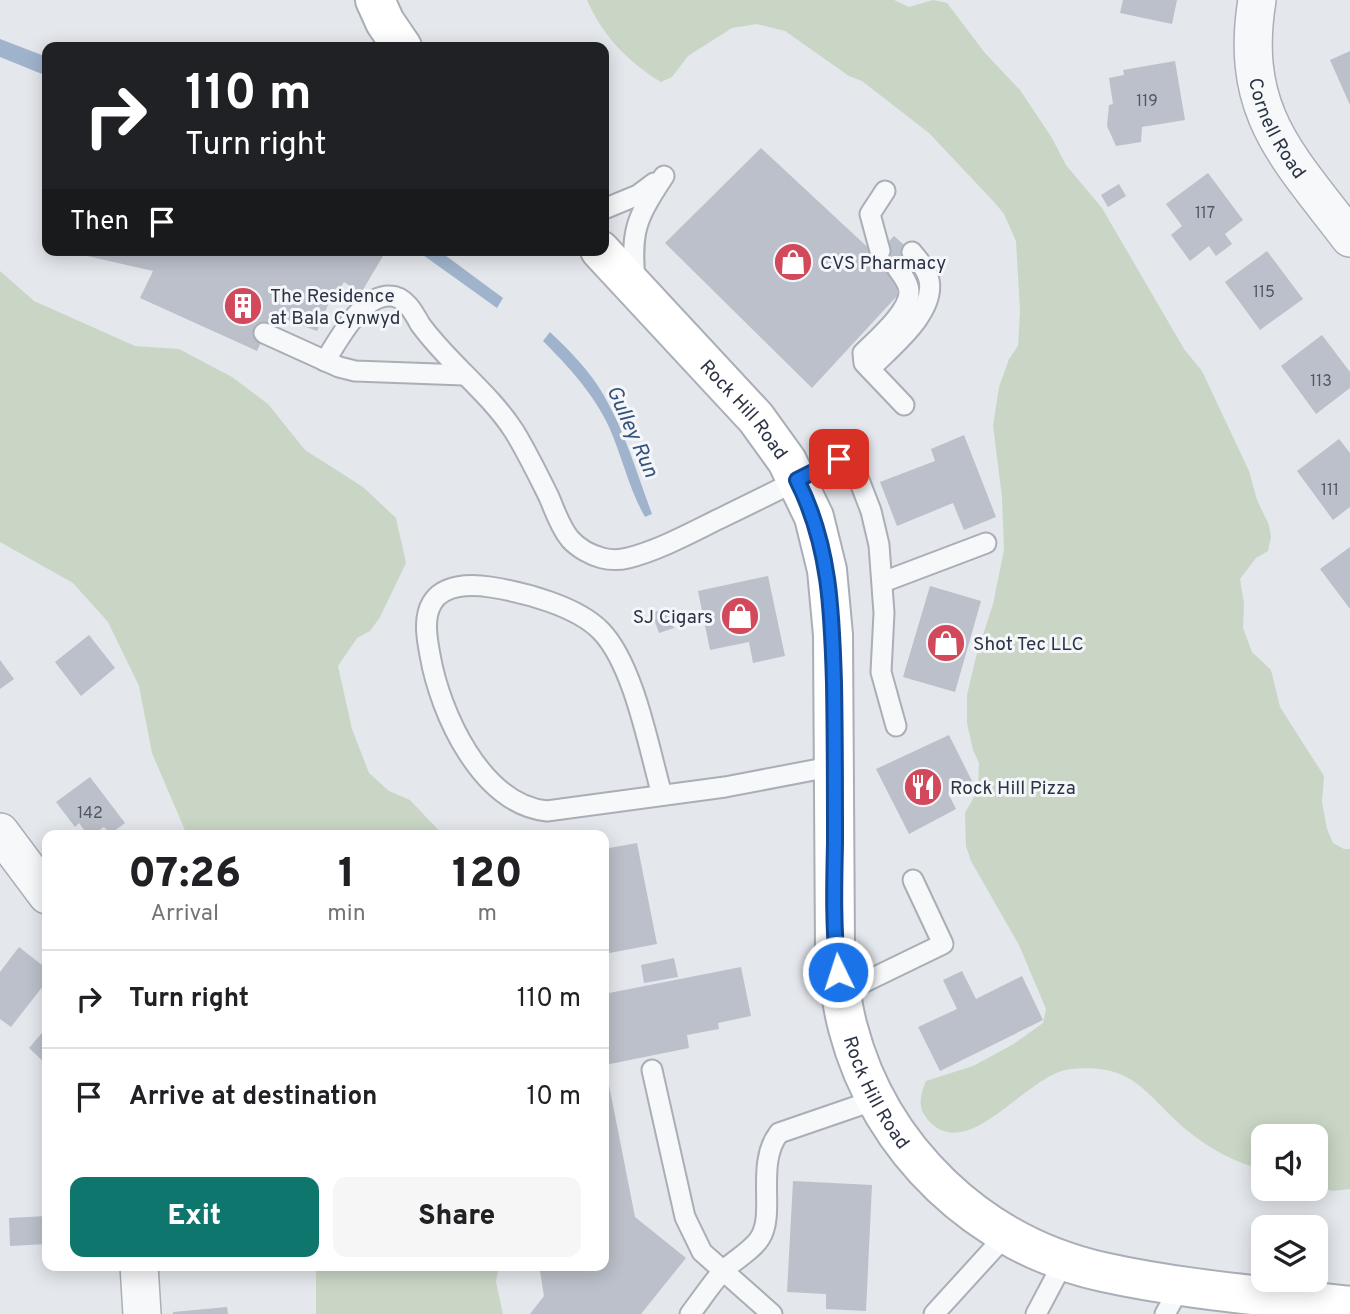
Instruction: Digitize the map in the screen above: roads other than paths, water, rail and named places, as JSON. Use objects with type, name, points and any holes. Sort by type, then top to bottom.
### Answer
[{"type":"main road","points":[[375,0],[399,42]]},
{"type":"main road","name":"Rock Hill Road","points":[[606,256],[757,418],[797,480],[814,517],[827,570],[833,635],[835,949],[840,994],[852,1041],[875,1100],[891,1128],[928,1173],[958,1201],[1006,1235],[1064,1261],[1102,1272],[1173,1300],[1350,1306]]},
{"type":"street","name":"Cornell Road","points":[[1257,0],[1252,29],[1252,62],[1259,95],[1270,126],[1286,155],[1350,238]]},
{"type":"street","points":[[7,859],[42,890]]},
{"type":"street","points":[[139,1271],[142,1314]]},
{"type":"lane","points":[[609,207],[638,195],[664,176],[646,203],[634,233],[632,248],[635,288]]},
{"type":"lane","points":[[880,251],[870,214],[885,191]]},
{"type":"lane","points":[[873,228],[882,229],[894,236]]},
{"type":"lane","points":[[870,369],[922,315],[928,303],[929,280],[925,269],[912,252]]},
{"type":"lane","points":[[897,268],[908,284],[906,306],[863,353],[864,363],[904,405]]},
{"type":"lane","points":[[326,361],[347,324],[374,301],[390,296],[410,308],[422,326],[513,429],[571,540],[580,548],[603,558],[616,559],[639,554],[697,530],[849,454],[871,512],[878,545],[883,582],[881,672],[896,726]]},
{"type":"lane","points":[[264,333],[355,371],[464,375]]},
{"type":"lane","points":[[883,582],[986,544]]},
{"type":"lane","points":[[662,795],[631,686],[617,654],[603,633],[587,619],[559,606],[515,592],[472,584],[453,588],[432,603],[426,634],[434,677],[456,732],[478,767],[503,792],[534,810],[547,811],[725,787],[835,766]]},
{"type":"lane","points":[[840,994],[943,944],[913,880]]},
{"type":"lane","points":[[652,1070],[685,1217],[702,1252],[772,1314]]},
{"type":"lane","points":[[690,1314],[723,1272],[760,1238],[765,1222],[767,1164],[771,1143],[779,1133],[875,1100]]},
{"type":"lane","points":[[934,1314],[1006,1235]]},
{"type":"lane","points":[[1036,1314],[1064,1261]]},
{"type":"water","points":[[0,39],[42,55],[42,74],[0,57]]},
{"type":"water","points":[[424,256],[446,256],[503,298],[497,308]]},
{"type":"water","points":[[550,332],[586,369],[611,408],[652,514],[645,517],[639,506],[609,427],[596,403],[571,370],[543,341]]},
{"type":"place","name":"CVS Pharmacy","points":[[793,262]]},
{"type":"place","name":"The Residence at Bala Cynwyd","points":[[243,306]]},
{"type":"place","name":"SJ Cigars","points":[[740,616]]},
{"type":"place","name":"Shot Tec LLC","points":[[946,643]]},
{"type":"place","name":"Rock Hill Pizza","points":[[923,787]]},
{"type":"water label","name":"Gulley Run","points":[[633,431]]}]
